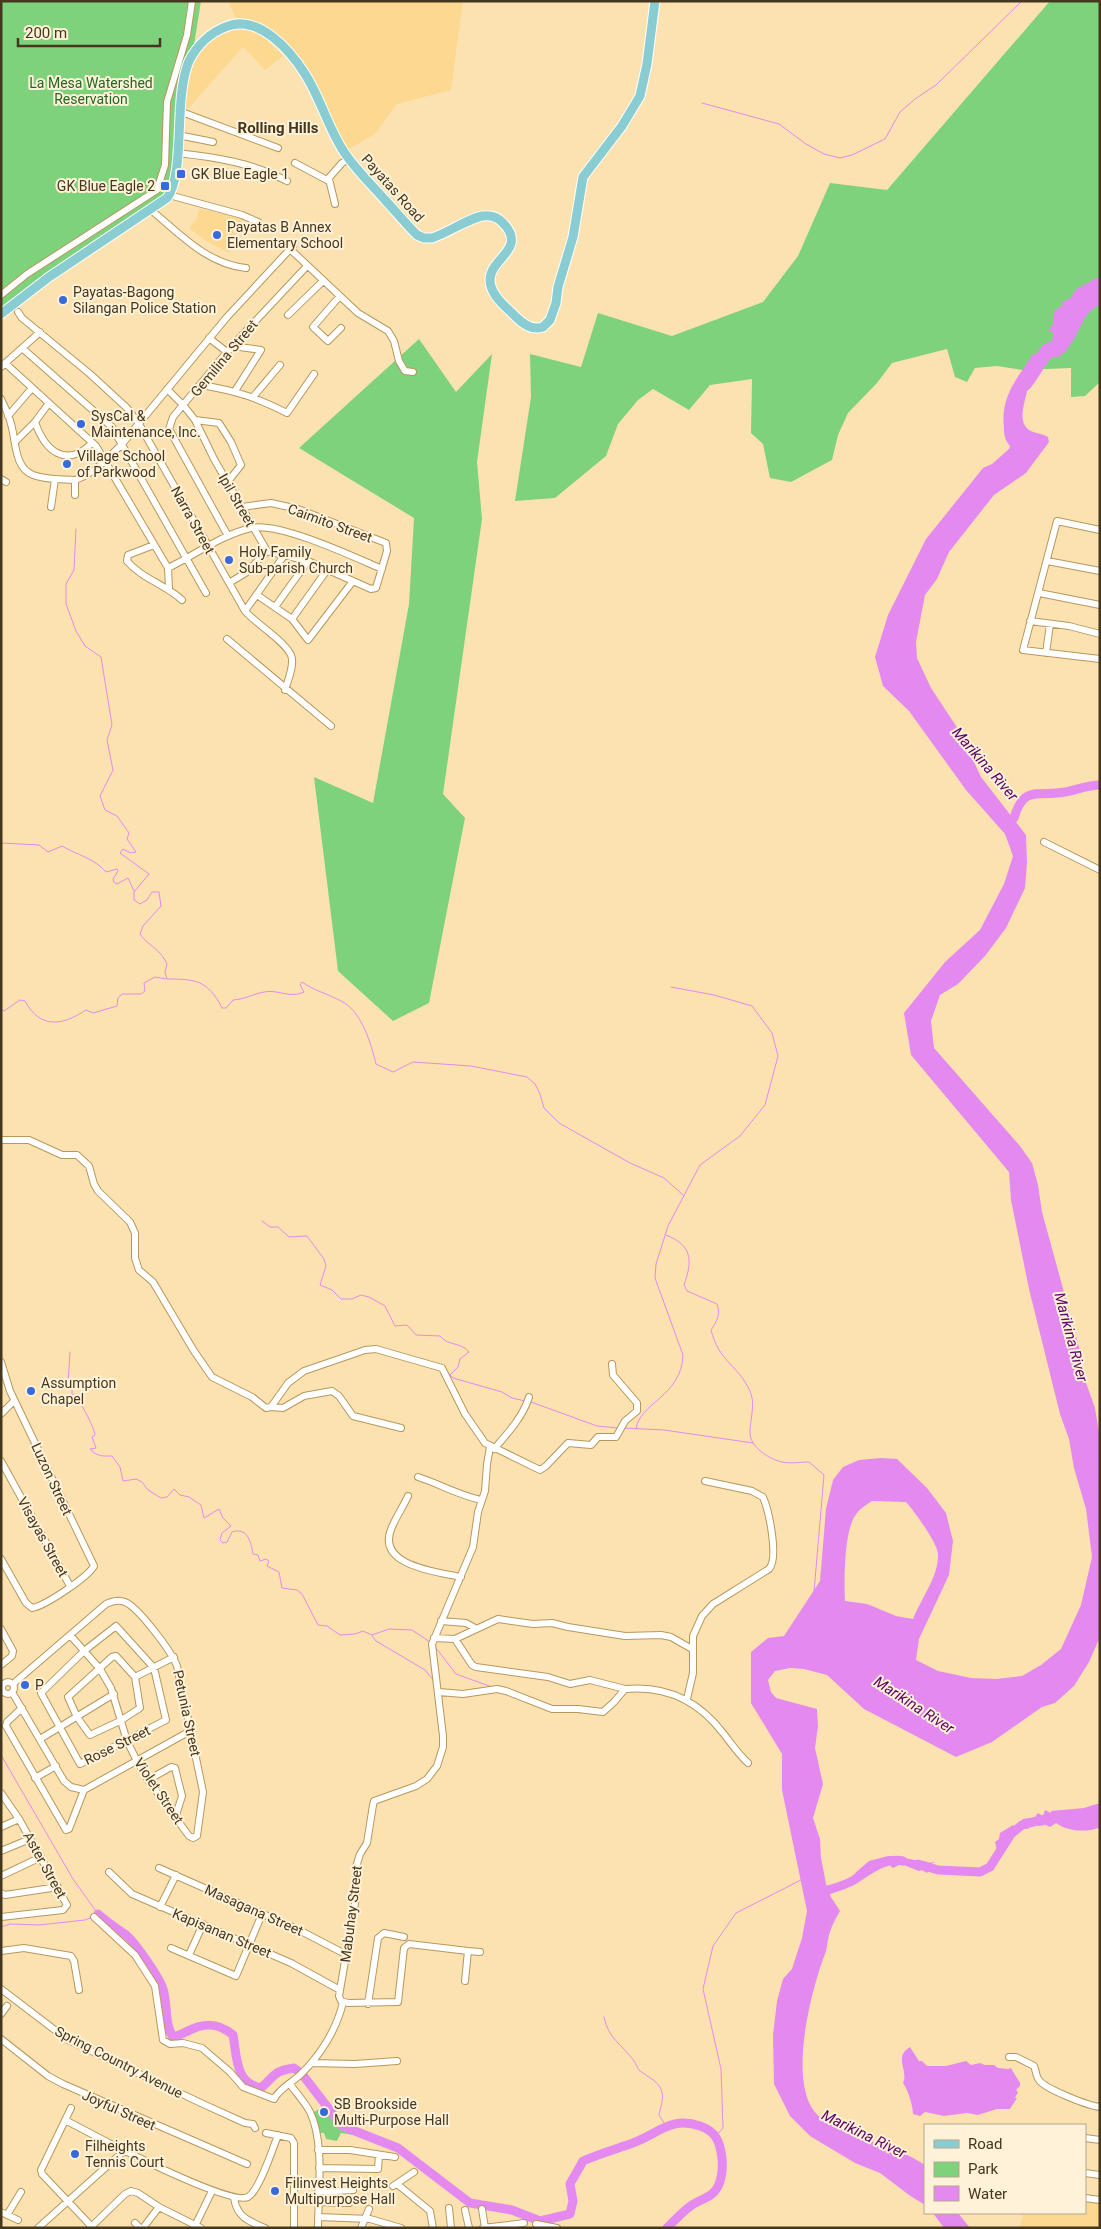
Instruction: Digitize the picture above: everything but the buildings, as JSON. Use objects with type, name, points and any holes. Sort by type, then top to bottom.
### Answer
[{"type":"main road","name":"Payatas Road","points":[[169,196],[174,182],[179,111],[185,73],[198,48],[212,34],[239,24],[253,25],[269,34],[305,74],[338,143],[349,159],[420,236],[428,238],[436,236],[484,216],[500,220],[509,231],[511,241],[509,250],[492,270],[490,280],[492,288],[495,295],[522,322],[536,329],[543,327],[550,320],[554,310],[558,287],[573,237],[580,189],[585,172],[622,126],[640,96],[647,64],[655,1]]},
{"type":"main road","points":[[1,314],[15,309],[49,278],[169,196]]},
{"type":"street","points":[[1,295],[27,274],[157,190],[165,165],[167,102],[187,35],[192,1]]},
{"type":"street","points":[[179,111],[278,148]]},
{"type":"street","points":[[178,135],[214,142]]},
{"type":"street","points":[[177,153],[214,157],[266,170],[287,181]]},
{"type":"street","points":[[329,179],[342,163],[349,159]]},
{"type":"street","points":[[295,163],[326,180],[329,179]]},
{"type":"street","points":[[329,179],[335,204]]},
{"type":"street","points":[[169,196],[242,215],[258,222]]},
{"type":"street","points":[[151,210],[215,260],[231,266],[246,268]]},
{"type":"street","points":[[1,399],[8,416],[18,458],[31,475],[75,480],[84,477],[105,462],[122,444],[209,338],[260,279],[291,248],[306,266],[339,297],[358,313],[388,331],[394,341],[399,361],[405,371],[413,372]]},
{"type":"street","name":"Gemilina Street","points":[[228,536],[168,429],[171,422],[232,346],[306,266]]},
{"type":"street","points":[[288,315],[324,281]]},
{"type":"street","points":[[339,297],[313,327],[328,341],[342,328]]},
{"type":"street","name":"Narra Street","points":[[15,309],[22,318],[127,408],[139,424],[245,611],[253,620],[270,631],[291,655],[291,668],[285,690]]},
{"type":"street","points":[[40,332],[3,365],[32,388],[92,443],[168,568],[169,588]]},
{"type":"street","points":[[209,338],[227,352]]},
{"type":"street","points":[[232,346],[261,350],[235,391]]},
{"type":"street","points":[[22,348],[112,427],[188,558],[206,593]]},
{"type":"street","points":[[253,396],[280,365]]},
{"type":"street","points":[[202,385],[253,396],[287,413],[314,374]]},
{"type":"street","points":[[8,416],[32,388]]},
{"type":"street","name":"Ipil Street","points":[[167,389],[195,420],[227,483],[267,551]]},
{"type":"street","points":[[15,442],[35,422],[49,403]]},
{"type":"street","points":[[195,420],[219,423],[231,442],[241,465],[227,483]]},
{"type":"street","points":[[35,422],[41,439],[53,452],[74,456],[92,443]]},
{"type":"street","points":[[51,507],[55,479]]},
{"type":"street","points":[[74,495],[75,480]]},
{"type":"street","name":"Caimito Street","points":[[242,508],[271,503],[298,509],[387,544],[382,569]]},
{"type":"street","points":[[1100,530],[1057,521],[1023,650],[1100,659]]},
{"type":"street","points":[[168,568],[228,536],[253,528],[290,534],[322,543],[382,569],[375,589],[371,589],[308,561],[267,551],[247,572],[229,583]]},
{"type":"street","points":[[154,544],[128,555],[127,561],[146,575],[169,588],[182,600]]},
{"type":"street","points":[[245,611],[285,554]]},
{"type":"street","points":[[275,607],[308,561]]},
{"type":"street","points":[[1048,561],[1100,571]]},
{"type":"street","points":[[292,619],[327,570]]},
{"type":"street","points":[[257,595],[292,619],[308,640],[353,581]]},
{"type":"street","points":[[1039,593],[1100,605]]},
{"type":"street","points":[[1030,621],[1069,626],[1100,634]]},
{"type":"street","points":[[1046,653],[1050,624]]},
{"type":"street","points":[[227,639],[285,690],[331,726]]},
{"type":"street","points":[[1044,842],[1100,870]]},
{"type":"street","points":[[1,1140],[34,1142],[62,1155],[77,1156],[89,1166],[98,1191],[130,1222],[135,1232],[135,1258],[138,1270],[153,1282],[194,1351],[212,1376],[252,1397],[266,1408],[271,1406],[283,1408],[304,1396],[332,1391],[339,1396],[353,1416],[401,1428]]},
{"type":"street","points":[[271,1406],[288,1383],[304,1371],[376,1348],[442,1368],[464,1414],[492,1448],[540,1470],[568,1443],[591,1445],[598,1437],[616,1437],[621,1427],[637,1412],[638,1407],[630,1394],[613,1374],[612,1364]]},
{"type":"street","name":"Luzon Street","points":[[1,1362],[14,1401],[94,1566],[70,1586]]},
{"type":"street","points":[[529,1397],[508,1434],[492,1448],[486,1464],[486,1491],[478,1512],[473,1547],[434,1638],[432,1650],[439,1692],[463,1694],[497,1689],[552,1709],[578,1709],[603,1712],[625,1688]]},
{"type":"street","points":[[1,1414],[14,1401]]},
{"type":"street","name":"Visayas Street","points":[[1,1461],[70,1586]]},
{"type":"street","points":[[418,1477],[467,1497],[482,1500]]},
{"type":"street","points":[[687,1699],[693,1673],[693,1636],[710,1606],[769,1569],[774,1561],[769,1516],[763,1497],[752,1491],[705,1480]]},
{"type":"street","points":[[408,1496],[390,1532],[390,1541],[394,1553],[402,1561],[418,1567],[461,1577]]},
{"type":"street","points":[[1,1559],[26,1603],[32,1608],[41,1606],[70,1586]]},
{"type":"street","name":"Petunia Street","points":[[13,1684],[106,1604],[119,1600],[130,1605],[174,1657],[192,1730],[203,1797],[197,1836]]},
{"type":"street","points":[[434,1638],[455,1639],[475,1628],[498,1619],[533,1624],[552,1623],[620,1636],[661,1634],[671,1637],[692,1649]]},
{"type":"street","points":[[441,1622],[466,1623],[475,1628]]},
{"type":"street","name":"Rose Street","points":[[114,1626],[119,1626],[154,1668],[166,1720],[80,1764],[40,1693],[84,1651],[114,1626]]},
{"type":"street","points":[[1,1630],[14,1651],[12,1656],[1,1665]]},
{"type":"street","name":"Violet Street","points":[[70,1635],[100,1669],[114,1694],[127,1741],[148,1780],[176,1815],[189,1836],[193,1838],[197,1836]]},
{"type":"street","points":[[455,1639],[472,1665],[476,1667],[548,1678],[570,1684],[590,1680],[625,1688],[658,1690],[687,1699],[722,1731],[748,1763]]},
{"type":"street","points":[[112,1656],[116,1656],[135,1677],[140,1708],[120,1721],[90,1735],[77,1717],[68,1697],[112,1656]]},
{"type":"street","points":[[135,1677],[174,1657]]},
{"type":"street","points":[[1,1675],[6,1682],[13,1684],[12,1692],[67,1784],[84,1790]]},
{"type":"street","points":[[6,1682],[2,1685],[2,1692],[6,1694],[12,1692]]},
{"type":"street","name":"Mabuhay Street","points":[[94,1917],[131,1950],[155,1986],[163,2040],[170,2044],[183,2043],[202,2048],[244,2087],[274,2099],[280,2089],[290,2084],[312,2063],[334,2027],[341,2000],[340,1990],[356,1894],[354,1880],[356,1868],[366,1843],[373,1805],[379,1799],[416,1786],[427,1779],[437,1766],[443,1736],[439,1718],[439,1692]]},
{"type":"street","points":[[40,1739],[114,1694]]},
{"type":"street","points":[[22,1708],[6,1724],[66,1830],[69,1829],[84,1790],[192,1730]]},
{"type":"street","points":[[35,1778],[56,1766]]},
{"type":"street","points":[[148,1780],[171,1767],[175,1768],[182,1796],[176,1815]]},
{"type":"street","name":"Aster Street","points":[[1,1793],[20,1819],[67,1903],[66,1908],[63,1910],[1,1917]]},
{"type":"street","points":[[1,1827],[20,1819]]},
{"type":"street","points":[[1,1851],[30,1838]]},
{"type":"street","points":[[1,1876],[41,1857]]},
{"type":"street","name":"Masagana Street","points":[[159,1868],[347,1954]]},
{"type":"street","name":"Kapisanan Street","points":[[109,1872],[132,1894],[291,1963],[340,1990]]},
{"type":"street","points":[[160,1907],[176,1875]]},
{"type":"street","points":[[1,1893],[5,1895],[58,1887]]},
{"type":"street","points":[[171,1948],[235,1976],[262,1914]]},
{"type":"street","points":[[189,1955],[203,1924]]},
{"type":"street","points":[[368,2004],[378,1938],[384,1933],[404,1937]]},
{"type":"street","points":[[341,2000],[368,2004],[396,2003],[399,2000],[406,1945],[480,1952]]},
{"type":"street","points":[[1,1951],[24,1948],[71,1956],[74,1961],[79,1990]]},
{"type":"street","points":[[465,1981],[468,1951]]},
{"type":"street","name":"Spring Country Avenue","points":[[1,1989],[68,2040],[245,2123],[247,2126],[277,2138]]},
{"type":"street","points":[[1,2014],[7,2006]]},
{"type":"street","name":"Joyful Street","points":[[1,2039],[48,2076],[63,2084],[247,2164]]},
{"type":"street","points":[[1009,2057],[1016,2057],[1034,2066],[1039,2080],[1052,2088],[1083,2104],[1100,2107]]},
{"type":"street","points":[[312,2063],[355,2064],[397,2061]]},
{"type":"street","points":[[290,2084],[311,2114],[318,2150],[318,2228]]},
{"type":"street","points":[[70,2108],[41,2170],[42,2174],[69,2200],[91,2227],[128,2192],[138,2193],[159,2207],[197,2227],[212,2191]]},
{"type":"street","points":[[65,2120],[124,2151],[212,2191],[234,2198],[248,2197],[255,2190],[277,2138],[291,2138],[294,2143],[294,2228]]},
{"type":"street","points":[[1086,2138],[1100,2140]]},
{"type":"street","points":[[318,2150],[342,2150],[395,2158]]},
{"type":"street","points":[[38,2228],[124,2151]]},
{"type":"street","points":[[319,2168],[378,2169],[379,2155]]},
{"type":"street","points":[[414,2172],[395,2185],[430,2211],[433,2228]]},
{"type":"street","points":[[1086,2172],[1100,2175]]},
{"type":"street","points":[[318,2192],[353,2190]]},
{"type":"street","points":[[18,2220],[4,2214],[21,2192]]},
{"type":"street","points":[[234,2198],[235,2206],[243,2218],[265,2228]]},
{"type":"street","points":[[1086,2198],[1100,2200]]},
{"type":"street","points":[[318,2202],[349,2203]]},
{"type":"street","points":[[139,2226],[159,2207]]},
{"type":"street","points":[[449,2208],[451,2228]]},
{"type":"street","points":[[361,2228],[369,2209]]},
{"type":"street","points":[[482,2209],[484,2228],[517,2226],[524,2223]]},
{"type":"street","points":[[465,2210],[469,2228]]},
{"type":"street","points":[[318,2217],[364,2218],[401,2228]]},
{"type":"street","points":[[536,2224],[557,2228]]},
{"type":"shaded area","points":[[228,1],[463,1],[451,90],[397,104],[375,134],[347,150],[306,69],[263,26],[235,17]]},
{"type":"shaded area","points":[[245,27],[256,30],[283,56],[265,70],[243,47],[185,112],[186,80],[194,59],[205,42],[216,35],[234,28]]},
{"type":"shaded area","name":"Payatas B Annex Elementary School","points":[[199,209],[242,218],[229,253],[206,241],[189,228],[197,218]]},
{"type":"shaded area","points":[[1086,2200],[1100,2201],[1100,2228],[1020,2228],[1023,2214],[1086,2214]]},
{"type":"green space","name":"La Mesa Watershed Reservation","points":[[1,1],[201,1],[171,190],[1,313]]},
{"type":"green space","points":[[1050,1],[1100,1],[1100,382],[1085,396],[1071,397],[1071,368],[1022,370],[997,366],[975,368],[967,382],[955,377],[947,349],[892,363],[877,383],[848,413],[838,435],[832,460],[791,482],[770,478],[763,444],[751,433],[752,379],[710,385],[689,410],[653,389],[638,400],[618,424],[606,456],[555,498],[515,501],[531,397],[530,354],[581,367],[598,313],[672,336],[763,302],[798,256],[830,183],[887,190]]},
{"type":"green space","points":[[419,339],[456,392],[492,354],[477,462],[482,519],[443,794],[465,818],[429,1003],[393,1021],[338,971],[314,777],[373,803],[409,604],[414,518],[299,448]]},
{"type":"green space","points":[[324,2106],[337,2124],[354,2132],[353,2135],[341,2133],[337,2141],[326,2139],[324,2133],[319,2133],[314,2112]]},
{"type":"water","name":"Marikina River","points":[[1100,276],[1100,304],[1086,316],[1066,350],[1058,357],[1051,358],[1027,391],[1023,422],[1029,430],[1048,437],[1049,442],[1026,473],[994,495],[949,552],[937,579],[925,595],[916,642],[917,658],[931,688],[960,732],[981,777],[1026,835],[1027,863],[1025,888],[1006,928],[985,956],[958,984],[940,995],[931,1021],[934,1048],[1020,1146],[1032,1163],[1042,1212],[1079,1347],[1085,1380],[1095,1408],[1100,1438],[1100,1637],[1089,1662],[1074,1686],[1055,1703],[1042,1707],[992,1742],[956,1757],[864,1709],[827,1675],[804,1669],[790,1668],[775,1671],[768,1680],[771,1692],[776,1698],[817,1709],[818,1726],[815,1748],[823,1784],[813,1818],[820,1839],[821,1858],[826,1884],[831,1897],[840,1911],[829,1935],[808,2016],[804,2041],[803,2066],[805,2089],[812,2107],[824,2120],[848,2133],[900,2152],[924,2164],[924,2204],[880,2173],[855,2163],[810,2136],[790,2116],[774,2084],[773,2035],[777,2001],[783,1979],[792,1969],[802,1938],[807,1911],[782,1790],[782,1754],[751,1703],[751,1652],[768,1638],[784,1636],[820,1581],[826,1509],[833,1480],[843,1467],[859,1460],[897,1459],[927,1488],[946,1513],[953,1541],[949,1575],[919,1639],[916,1660],[938,1671],[971,1678],[996,1679],[1022,1676],[1041,1665],[1061,1649],[1081,1605],[1092,1557],[1086,1509],[1029,1289],[1011,1200],[1009,1172],[911,1055],[904,1013],[945,962],[980,930],[1004,884],[1013,856],[1005,834],[966,790],[909,711],[883,686],[875,657],[888,615],[926,539],[983,468],[992,464],[1009,449],[1010,446],[1005,436],[1003,417],[1007,398],[1033,354],[1036,354],[1043,345],[1053,340],[1053,332],[1048,331],[1053,324],[1054,311],[1062,306],[1062,302],[1071,298],[1075,290]],"holes":[[[872,1501],[906,1502],[937,1549],[938,1562],[933,1579],[913,1619],[896,1616],[867,1604],[845,1601],[845,1570],[849,1533],[851,1523],[861,1509]]]},
{"type":"water","points":[[1100,1803],[1099,1828],[1077,1830],[1066,1828],[1056,1823],[1050,1827],[1046,1825],[1038,1826],[1039,1823],[1034,1820],[1028,1829],[1014,1828],[1003,1842],[1001,1858],[996,1857],[989,1861],[998,1854],[995,1842],[999,1839],[1000,1833],[1013,1825],[1015,1827],[1023,1819],[1035,1817],[1038,1813],[1043,1816],[1045,1810],[1051,1813],[1051,1811],[1084,1808]]},
{"type":"water","points":[[888,1856],[927,1863],[935,1862],[928,1866],[929,1871],[927,1873],[901,1864],[893,1868],[890,1866],[893,1862],[891,1861],[867,1868],[858,1876],[855,1873],[869,1861]]},
{"type":"water","points":[[910,2047],[919,2061],[922,2061],[927,2066],[946,2066],[966,2061],[971,2065],[980,2063],[994,2065],[998,2068],[1011,2068],[1020,2083],[1016,2090],[1018,2092],[1015,2098],[1017,2098],[1010,2109],[997,2109],[978,2115],[967,2113],[944,2116],[925,2112],[920,2116],[913,2114],[910,2098],[903,2083],[902,2060],[905,2051]]},
{"type":"water","points":[[934,2214],[959,2214],[970,2228],[944,2228]]},
{"type":"waterway","points":[[702,103],[779,124],[806,144],[824,154],[840,158],[852,155],[885,139],[900,112],[936,85],[1022,1]]},
{"type":"waterway","points":[[76,529],[74,570],[66,584],[66,604],[76,631],[85,646],[101,657],[112,725],[107,740],[113,770],[100,796],[105,810],[117,816],[129,833],[127,839],[136,852],[131,853],[123,849],[120,853],[149,874],[134,892],[134,900],[140,904],[147,900],[152,892],[159,892],[161,906],[143,926],[140,934],[164,958],[167,964],[165,972],[167,979],[200,983],[211,992],[222,1008],[226,1008],[233,1000],[269,991],[299,994],[304,992],[300,985],[302,982],[341,1001],[355,1012],[364,1029],[376,1064],[393,1072],[413,1062],[471,1066],[527,1077],[535,1084],[544,1108],[559,1123],[630,1163],[664,1178],[683,1195]]},
{"type":"waterway","name":"Marikina River","points":[[1014,818],[1018,807],[1028,796],[1040,793],[1065,792],[1100,785]]},
{"type":"waterway","points":[[1,843],[39,845],[48,852],[62,846],[91,860],[106,872],[117,869],[118,871],[113,879],[114,882],[117,884],[128,878],[134,891]]},
{"type":"waterway","points":[[1,1009],[4,1011],[20,1000],[25,1001],[37,1016],[52,1022],[60,1022],[86,1010],[93,1013],[117,1006],[118,998],[122,994],[141,994],[145,991],[144,983],[155,977],[166,979]]},
{"type":"waterway","points":[[636,1429],[644,1412],[668,1390],[676,1380],[681,1369],[683,1355],[655,1278],[656,1264],[668,1226],[700,1165],[740,1136],[765,1105],[778,1056],[772,1033],[752,1006],[714,995],[671,987]]},
{"type":"waterway","points":[[262,1221],[270,1227],[278,1227],[289,1237],[307,1236],[324,1259],[326,1266],[320,1285],[332,1290],[341,1299],[352,1299],[361,1295],[369,1297],[385,1306],[395,1326],[407,1325],[416,1335],[440,1336],[466,1349],[469,1352],[460,1359],[458,1367],[450,1375],[453,1378],[502,1392],[512,1398],[525,1401]]},
{"type":"waterway","points":[[666,1235],[681,1244],[688,1254],[689,1268],[684,1285],[687,1291],[717,1304],[718,1317],[711,1330],[718,1349],[738,1372],[751,1393],[753,1404],[750,1433],[753,1443],[761,1452],[772,1458],[785,1463],[809,1462],[824,1475],[814,1592]]},
{"type":"waterway","points":[[70,1352],[68,1384],[72,1388],[72,1394],[86,1413],[94,1431],[95,1435],[92,1437],[96,1448],[90,1449],[100,1455],[112,1456],[120,1467],[123,1481],[136,1479],[161,1498],[167,1497],[174,1489],[180,1495],[189,1497],[201,1505],[204,1518],[219,1509],[223,1518],[231,1526],[222,1533],[220,1540],[223,1543],[227,1542],[232,1532],[241,1531],[245,1533],[251,1544],[253,1554],[258,1555],[260,1561],[266,1559],[269,1561],[267,1566],[279,1572],[282,1588],[297,1590],[302,1594],[318,1625],[327,1626],[340,1635],[355,1634],[363,1631],[372,1635],[389,1629],[412,1630],[430,1642]]},
{"type":"waterway","points":[[531,1402],[597,1426],[619,1428]]},
{"type":"waterway","points":[[623,1428],[664,1430],[753,1443]]},
{"type":"waterway","points":[[372,1636],[376,1641],[425,1670],[433,1680]]},
{"type":"waterway","points":[[436,1648],[456,1674],[492,1687]]},
{"type":"waterway","points":[[572,1712],[583,1713]]},
{"type":"waterway","points":[[1,1755],[73,1879],[98,1914],[96,1915]]},
{"type":"waterway","points":[[918,1864],[938,1870],[980,1872],[990,1867],[1011,1834],[1022,1825],[1046,1819]]},
{"type":"waterway","points":[[821,1892],[850,1882],[883,1863],[896,1860],[903,1861]]},
{"type":"waterway","points":[[716,2136],[723,2128],[721,2069],[703,1989],[713,1946],[736,1913],[801,1880]]},
{"type":"waterway","points":[[98,1914],[130,1939],[157,1976],[163,1989],[168,2026],[173,2037],[206,2025],[217,2026],[228,2031],[233,2035],[239,2068],[246,2081],[261,2088],[278,2072],[294,2068],[302,2074],[342,2126],[398,2148],[470,2203],[512,2210],[540,2221],[570,2214],[573,2201],[570,2184],[583,2161],[633,2143],[665,2127],[690,2123],[705,2128],[713,2134],[720,2147],[722,2158],[720,2182],[712,2194],[689,2207],[667,2228]]},
{"type":"waterway","points":[[1,1927],[10,1924],[39,1925],[85,1920],[92,1917]]},
{"type":"waterway","points":[[604,2017],[612,2036],[630,2055],[638,2069],[661,2088],[663,2098],[659,2115],[666,2126]]},
{"type":"place","name":"GK Blue Eagle 1","points":[[181,174]]},
{"type":"place","name":"GK Blue Eagle 2","points":[[165,186]]},
{"type":"place","name":"Payatas B Annex Elementary School","points":[[217,235]]},
{"type":"place","name":"Payatas-Bagong Silangan Police Station","points":[[63,300]]},
{"type":"place","name":"SysCal & Maintenance, Inc.","points":[[81,424]]},
{"type":"place","name":"Village School of Parkwood","points":[[67,464]]},
{"type":"place","name":"Holy Family Sub-parish Church","points":[[229,560]]},
{"type":"place","name":"Assumption Chapel","points":[[31,1391]]},
{"type":"place","name":"P","points":[[25,1685]]},
{"type":"place","name":"SB Brookside Multi-Purpose Hall","points":[[324,2112]]},
{"type":"place","name":"Filheights Tennis Court","points":[[75,2154]]},
{"type":"place","name":"Filinvest Heights Multipurpose Hall","points":[[275,2191]]},
{"type":"district","name":"Rolling Hills","points":[[278,128]]}]
